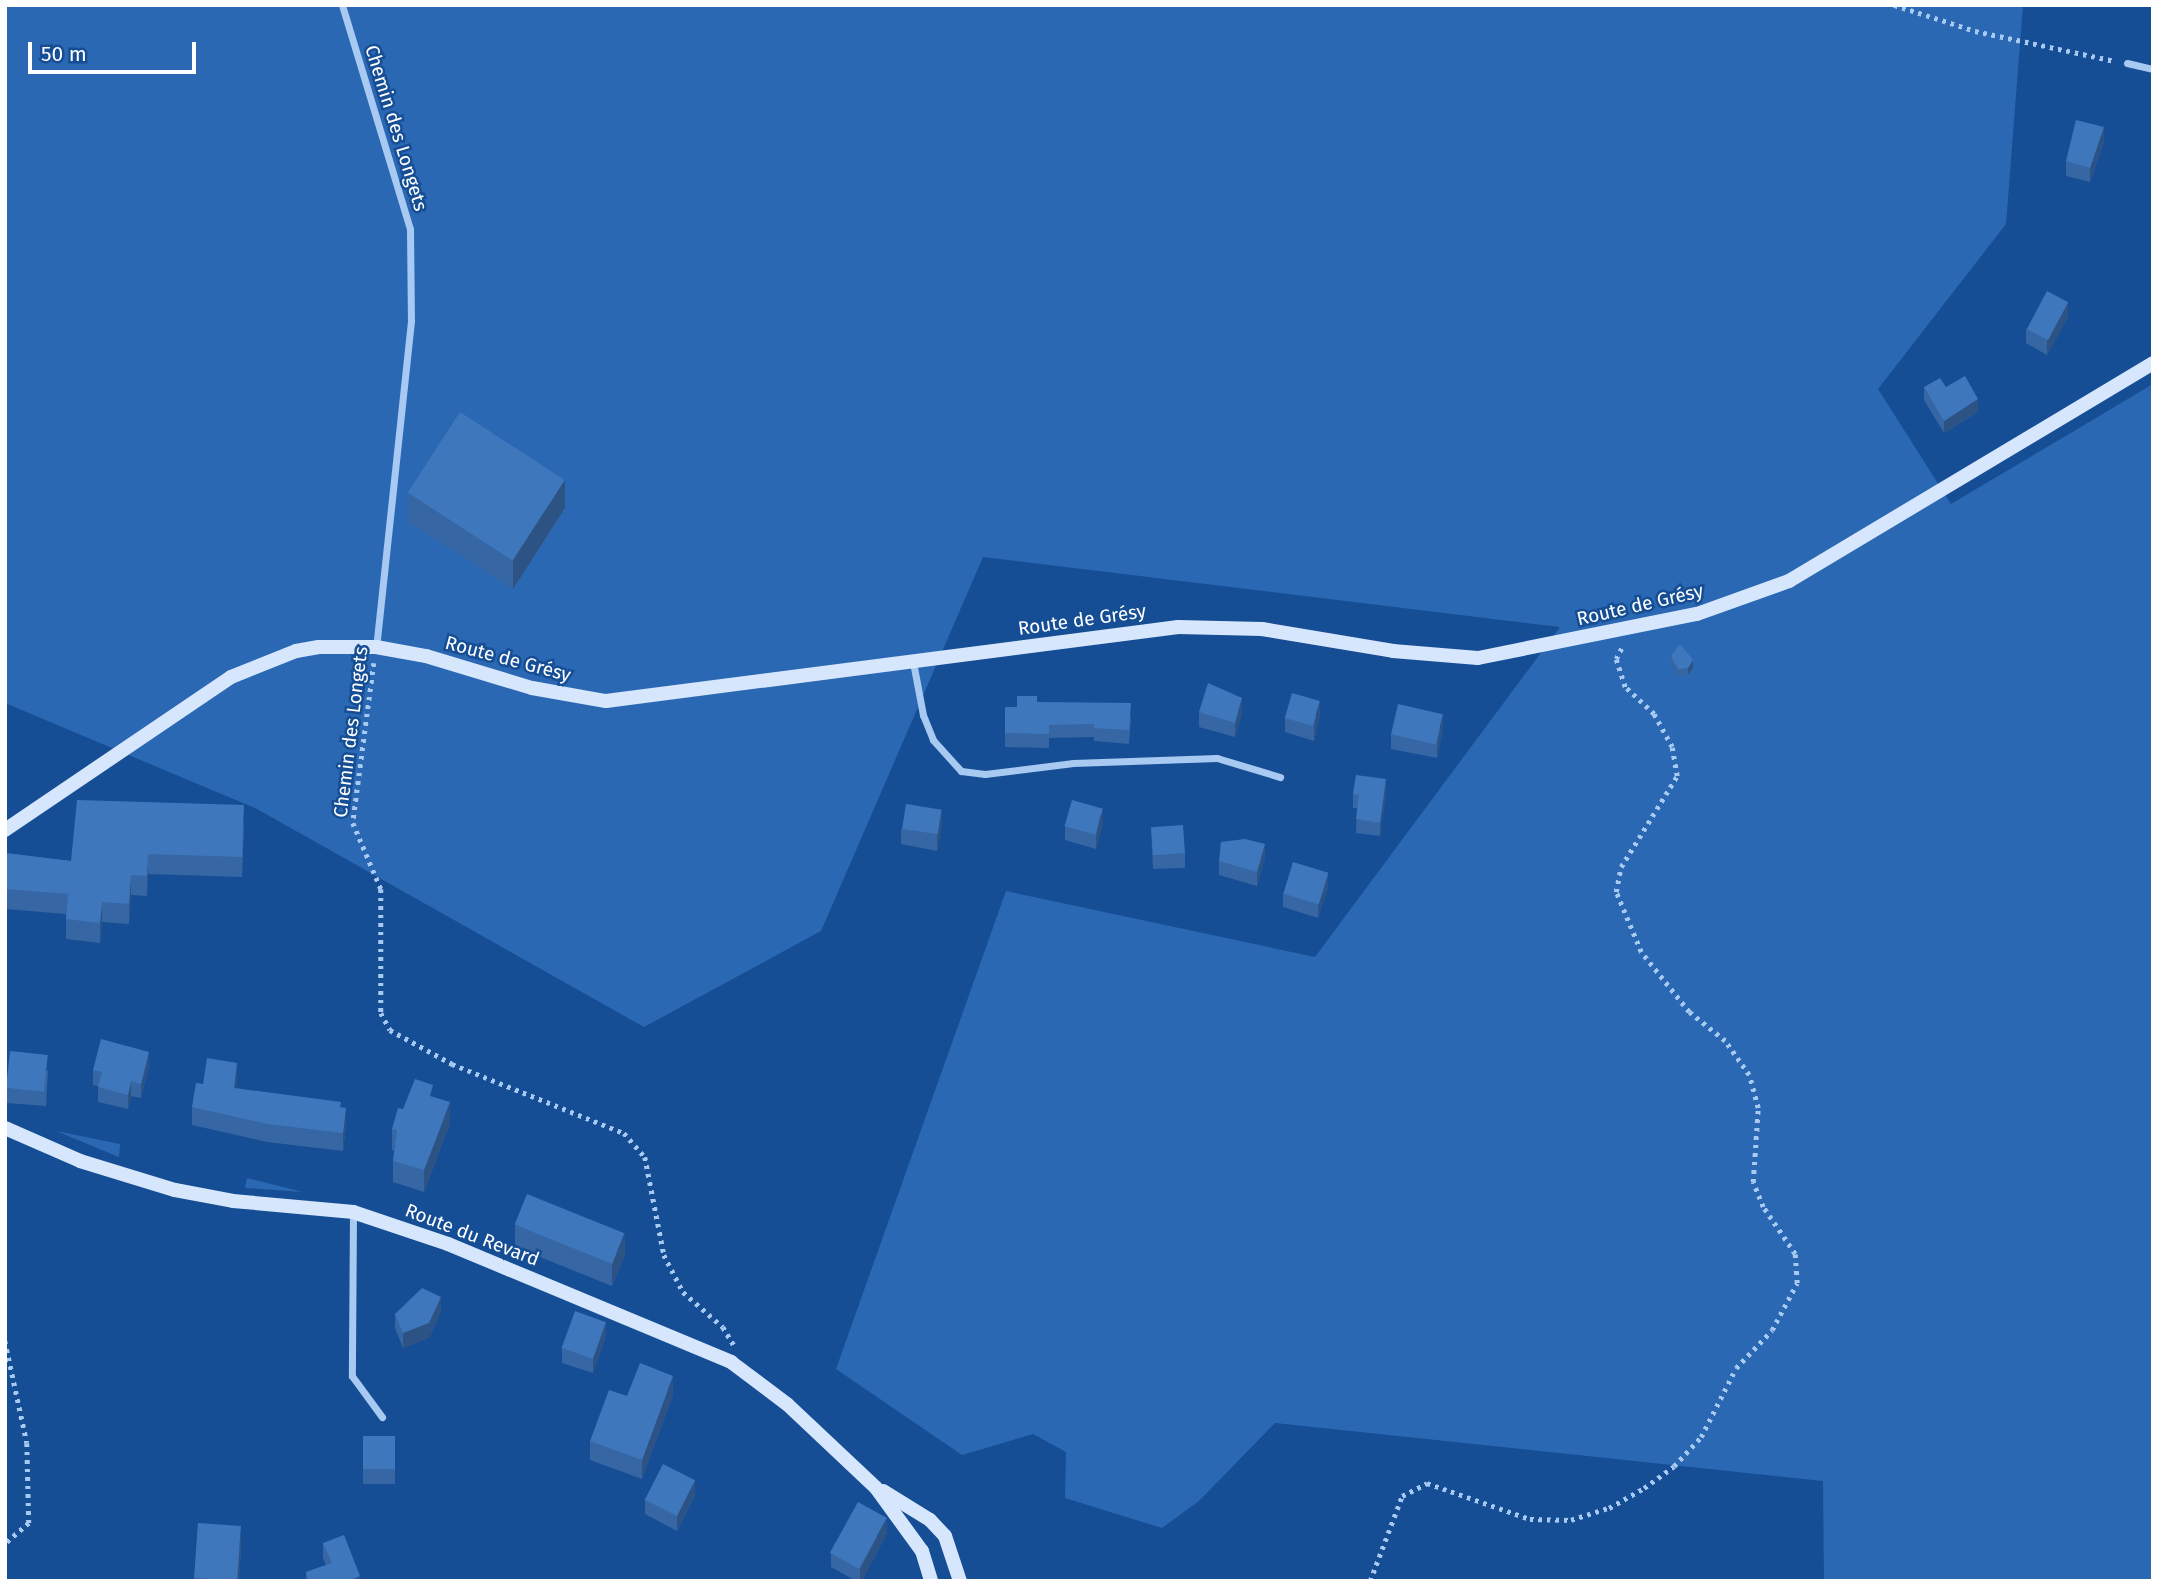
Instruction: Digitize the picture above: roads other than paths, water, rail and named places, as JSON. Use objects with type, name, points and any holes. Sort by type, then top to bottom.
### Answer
[{"type":"main road","name":"Route de Grésy","points":[[5,830],[231,677],[296,651],[339,644],[426,656],[566,696],[606,701],[1178,627],[1262,629],[1393,651],[1478,659],[1697,614],[1789,581],[2153,363]]},
{"type":"main road","name":"Route du Revard","points":[[5,1128],[80,1161],[175,1190],[233,1201],[353,1212],[448,1244],[730,1363],[786,1404],[876,1488],[917,1542],[931,1581]]},
{"type":"main road","name":"Route du Revard","points":[[876,1488],[930,1520],[945,1536],[960,1581]]},
{"type":"street","name":"Chemin des Longets","points":[[342,5],[410,229],[411,321],[398,423],[391,547],[376,648]]},
{"type":"street","points":[[2127,63],[2153,69]]},
{"type":"street","points":[[912,662],[923,715],[933,740],[961,771],[985,774],[1073,763],[1217,758],[1280,777]]},
{"type":"street","points":[[353,1212],[352,1376],[382,1418]]}]
